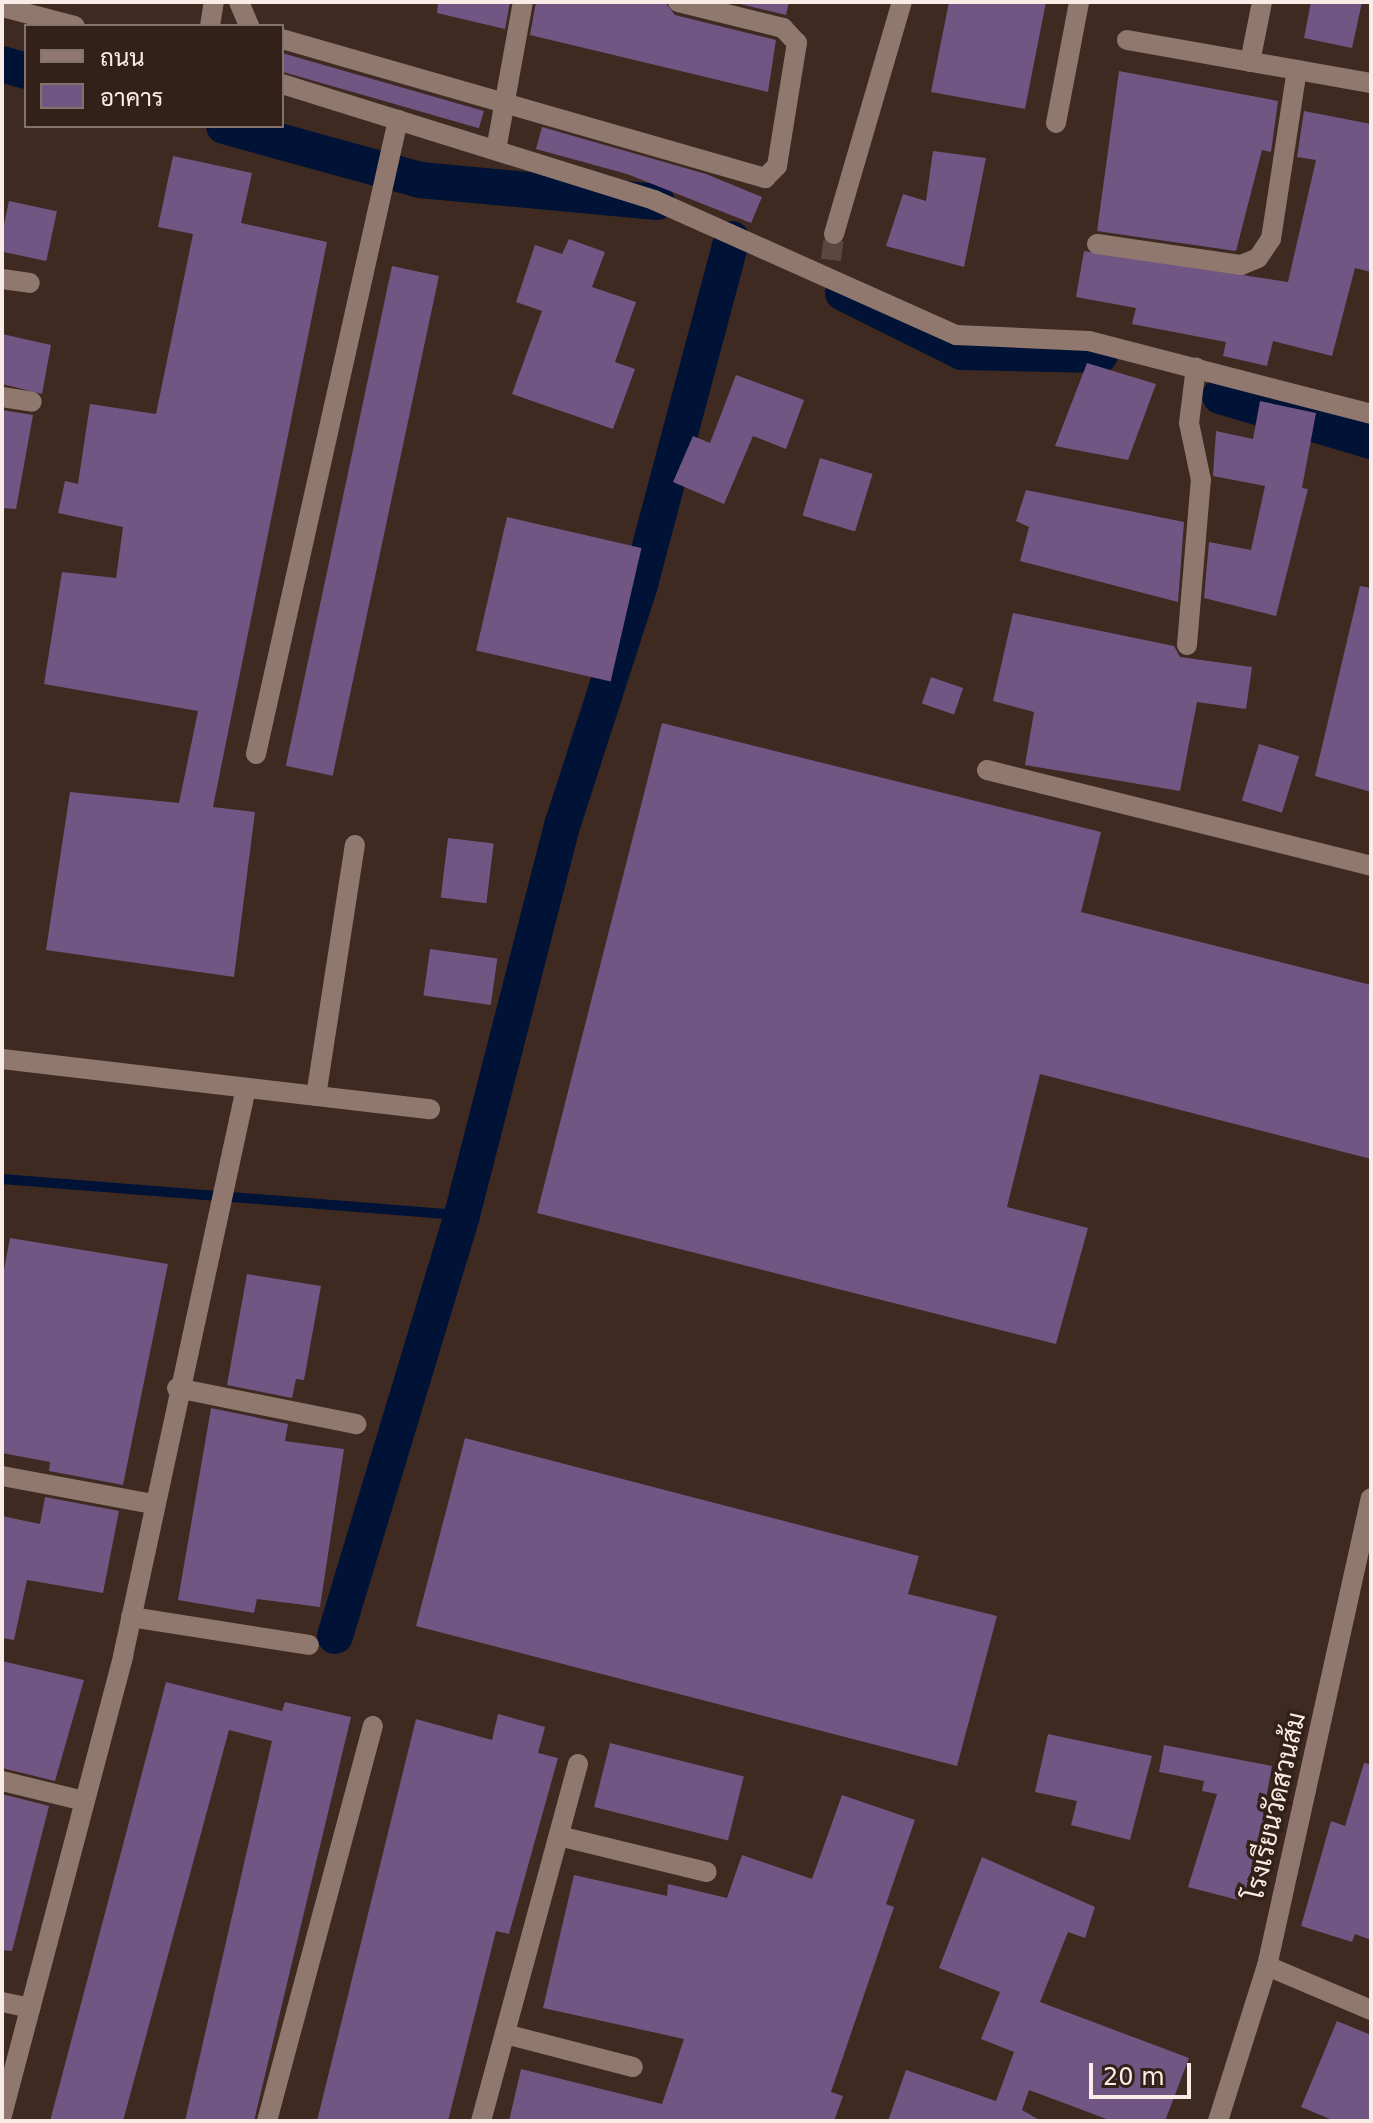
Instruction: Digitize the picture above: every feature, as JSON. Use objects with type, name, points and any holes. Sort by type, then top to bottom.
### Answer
[{"type":"street","points":[[210,24],[214,2]]},
{"type":"street","points":[[239,2],[248,24]]},
{"type":"street","points":[[496,150],[502,100],[523,2]]},
{"type":"street","points":[[284,40],[765,178],[777,166],[797,43],[783,28],[678,2]]},
{"type":"street","points":[[834,234],[902,2]]},
{"type":"street","points":[[1056,123],[1079,2]]},
{"type":"street","points":[[1250,62],[1262,2]]},
{"type":"street","points":[[2,7],[67,24]]},
{"type":"street","points":[[1127,40],[1371,83]]},
{"type":"street","points":[[1097,244],[1241,265],[1258,258],[1271,239],[1297,70]]},
{"type":"street","points":[[284,85],[654,200],[829,269],[956,335],[1089,341],[1371,414]]},
{"type":"street","points":[[256,754],[375,198],[398,120]]},
{"type":"street","points":[[2,279],[30,283]]},
{"type":"street","points":[[1187,645],[1201,480],[1189,423],[1196,367]]},
{"type":"street","points":[[2,397],[32,402]]},
{"type":"street","points":[[987,770],[1371,866]]},
{"type":"street","points":[[316,1096],[355,845]]},
{"type":"street","points":[[2,1059],[430,1109]]},
{"type":"street","points":[[2,2115],[131,1617],[177,1388],[246,1088]]},
{"type":"street","points":[[177,1388],[356,1424]]},
{"type":"street","points":[[2,1476],[153,1504]]},
{"type":"street","name":"โรงเรียนวัดสวนส้ม","points":[[1218,2121],[1267,1966],[1371,1498]]},
{"type":"street","points":[[131,1617],[309,1645]]},
{"type":"street","points":[[267,2121],[373,1726]]},
{"type":"street","points":[[481,2121],[578,1764]]},
{"type":"street","points":[[2,1781],[84,1801]]},
{"type":"street","points":[[559,1836],[707,1872]]},
{"type":"street","points":[[1267,1966],[1371,2010]]},
{"type":"street","points":[[2,2002],[30,2008]]},
{"type":"street","points":[[505,2034],[633,2067]]},
{"type":"building","points":[[438,2],[510,2],[505,29],[437,13]]},
{"type":"building","points":[[536,2],[665,2],[675,15],[776,40],[768,92],[530,35]]},
{"type":"building","points":[[732,2],[789,2],[786,15]]},
{"type":"building","points":[[949,2],[1046,2],[1025,109],[931,92]]},
{"type":"building","points":[[1311,2],[1362,2],[1352,48],[1304,38]]},
{"type":"building","points":[[284,54],[484,111],[479,128],[284,72]]},
{"type":"building","points":[[1119,71],[1278,101],[1271,152],[1262,150],[1236,251],[1097,231]]},
{"type":"building","points":[[1304,111],[1371,124],[1371,272],[1355,268],[1332,356],[1273,341],[1267,366],[1223,356],[1226,342],[1132,324],[1136,308],[1076,297],[1084,251],[1288,282],[1316,160],[1297,157]]},
{"type":"building","points":[[542,127],[706,174],[762,197],[751,223],[627,174],[536,149]]},
{"type":"building","points":[[933,151],[986,158],[964,267],[886,246],[903,194],[926,201]]},
{"type":"building","points":[[173,156],[252,173],[241,223],[327,242],[213,807],[255,812],[234,977],[46,950],[70,792],[179,803],[198,711],[44,684],[62,572],[116,578],[123,527],[58,513],[65,481],[78,484],[90,404],[156,414],[193,234],[158,227]]},
{"type":"building","points":[[9,201],[57,211],[46,261],[2,252],[2,234]]},
{"type":"building","points":[[569,239],[605,252],[592,287],[636,302],[615,362],[635,369],[613,429],[512,394],[542,311],[516,302],[535,245],[562,254]]},
{"type":"building","points":[[392,266],[439,276],[333,776],[286,766]]},
{"type":"building","points":[[2,334],[51,345],[42,394],[2,384]]},
{"type":"building","points":[[1087,363],[1156,384],[1128,460],[1055,446]]},
{"type":"building","points":[[736,375],[804,400],[786,449],[753,436],[724,504],[673,482],[693,436],[710,443]]},
{"type":"building","points":[[1260,401],[1316,413],[1302,488],[1308,489],[1276,616],[1204,598],[1209,542],[1251,550],[1265,486],[1213,476],[1216,431],[1253,439]]},
{"type":"building","points":[[2,410],[33,415],[16,509],[2,508]]},
{"type":"building","points":[[820,458],[873,474],[855,531],[802,515]]},
{"type":"building","points":[[1026,490],[1184,522],[1178,602],[1020,561],[1029,527],[1016,521]]},
{"type":"building","points":[[507,517],[641,548],[611,682],[476,650]]},
{"type":"building","points":[[1360,586],[1371,588],[1371,792],[1315,776]]},
{"type":"building","points":[[1013,613],[1174,646],[1180,657],[1252,667],[1246,709],[1197,702],[1180,791],[1025,765],[1034,712],[993,701]]},
{"type":"building","points":[[931,677],[963,688],[954,715],[922,703]]},
{"type":"building","points":[[662,723],[1101,832],[1081,912],[1371,985],[1371,1159],[1040,1074],[1007,1207],[1088,1228],[1056,1344],[537,1213]]},
{"type":"building","points":[[1259,744],[1299,756],[1282,813],[1242,800]]},
{"type":"building","points":[[448,838],[494,844],[486,903],[441,898]]},
{"type":"building","points":[[430,949],[497,958],[491,1005],[423,996]]},
{"type":"building","points":[[10,1238],[168,1264],[123,1485],[49,1471],[50,1462],[2,1453],[2,1280]]},
{"type":"building","points":[[247,1274],[321,1286],[304,1380],[296,1379],[292,1398],[227,1385]]},
{"type":"building","points":[[211,1408],[288,1424],[285,1441],[344,1449],[320,1607],[257,1599],[254,1613],[178,1600]]},
{"type":"building","points":[[465,1438],[919,1556],[908,1594],[997,1616],[957,1766],[416,1626]]},
{"type":"building","points":[[45,1497],[119,1511],[103,1593],[27,1580],[14,1640],[2,1638],[2,1516],[40,1524]]},
{"type":"building","points":[[2,1661],[84,1680],[55,1781],[2,1768]]},
{"type":"building","points":[[166,1682],[282,1711],[285,1702],[351,1717],[254,2121],[185,2121],[272,1741],[229,1730],[123,2121],[50,2121]]},
{"type":"building","points":[[498,1714],[545,1727],[538,1753],[558,1758],[509,1934],[496,1931],[448,2121],[317,2121],[416,1719],[492,1740]]},
{"type":"building","points":[[1048,1734],[1152,1756],[1130,1840],[1071,1825],[1077,1801],[1035,1792]]},
{"type":"building","points":[[610,1743],[744,1776],[728,1840],[594,1807]]},
{"type":"building","points":[[1164,1745],[1272,1766],[1263,1814],[1269,1816],[1242,1901],[1188,1887],[1217,1794],[1202,1791],[1204,1781],[1159,1772]]},
{"type":"building","points":[[1364,1763],[1371,1764],[1371,1940],[1355,1934],[1352,1942],[1301,1926],[1331,1821],[1345,1826]]},
{"type":"building","points":[[2,1794],[49,1806],[12,1951],[2,1950]]},
{"type":"building","points":[[842,1795],[915,1820],[886,1904],[894,1907],[831,2092],[843,2096],[834,2121],[509,2121],[521,2069],[662,2104],[684,2039],[543,2008],[574,1875],[667,1896],[668,1884],[727,1898],[742,1855],[812,1879]]},
{"type":"building","points":[[982,1857],[1095,1907],[1085,1938],[1068,1932],[1040,2002],[1189,2058],[1165,2121],[1112,2121],[1029,2090],[1022,2110],[1041,2121],[888,2121],[906,2070],[996,2101],[1014,2052],[981,2039],[1000,1992],[939,1968]]},
{"type":"building","points":[[1337,2021],[1371,2035],[1371,2121],[1335,2121],[1301,2107]]},
{"type":"waterway","points":[[2,64],[24,70]]},
{"type":"waterway","points":[[231,128],[420,180],[657,202]]},
{"type":"waterway","points":[[335,1636],[462,1215],[563,823],[640,584],[732,239]]},
{"type":"waterway","points":[[843,293],[962,352],[1100,355]]},
{"type":"waterway","points":[[1220,396],[1371,441]]},
{"type":"waterway","points":[[2,1179],[462,1215]]},
{"type":"tunnel","points":[[831,260],[834,234]]}]
